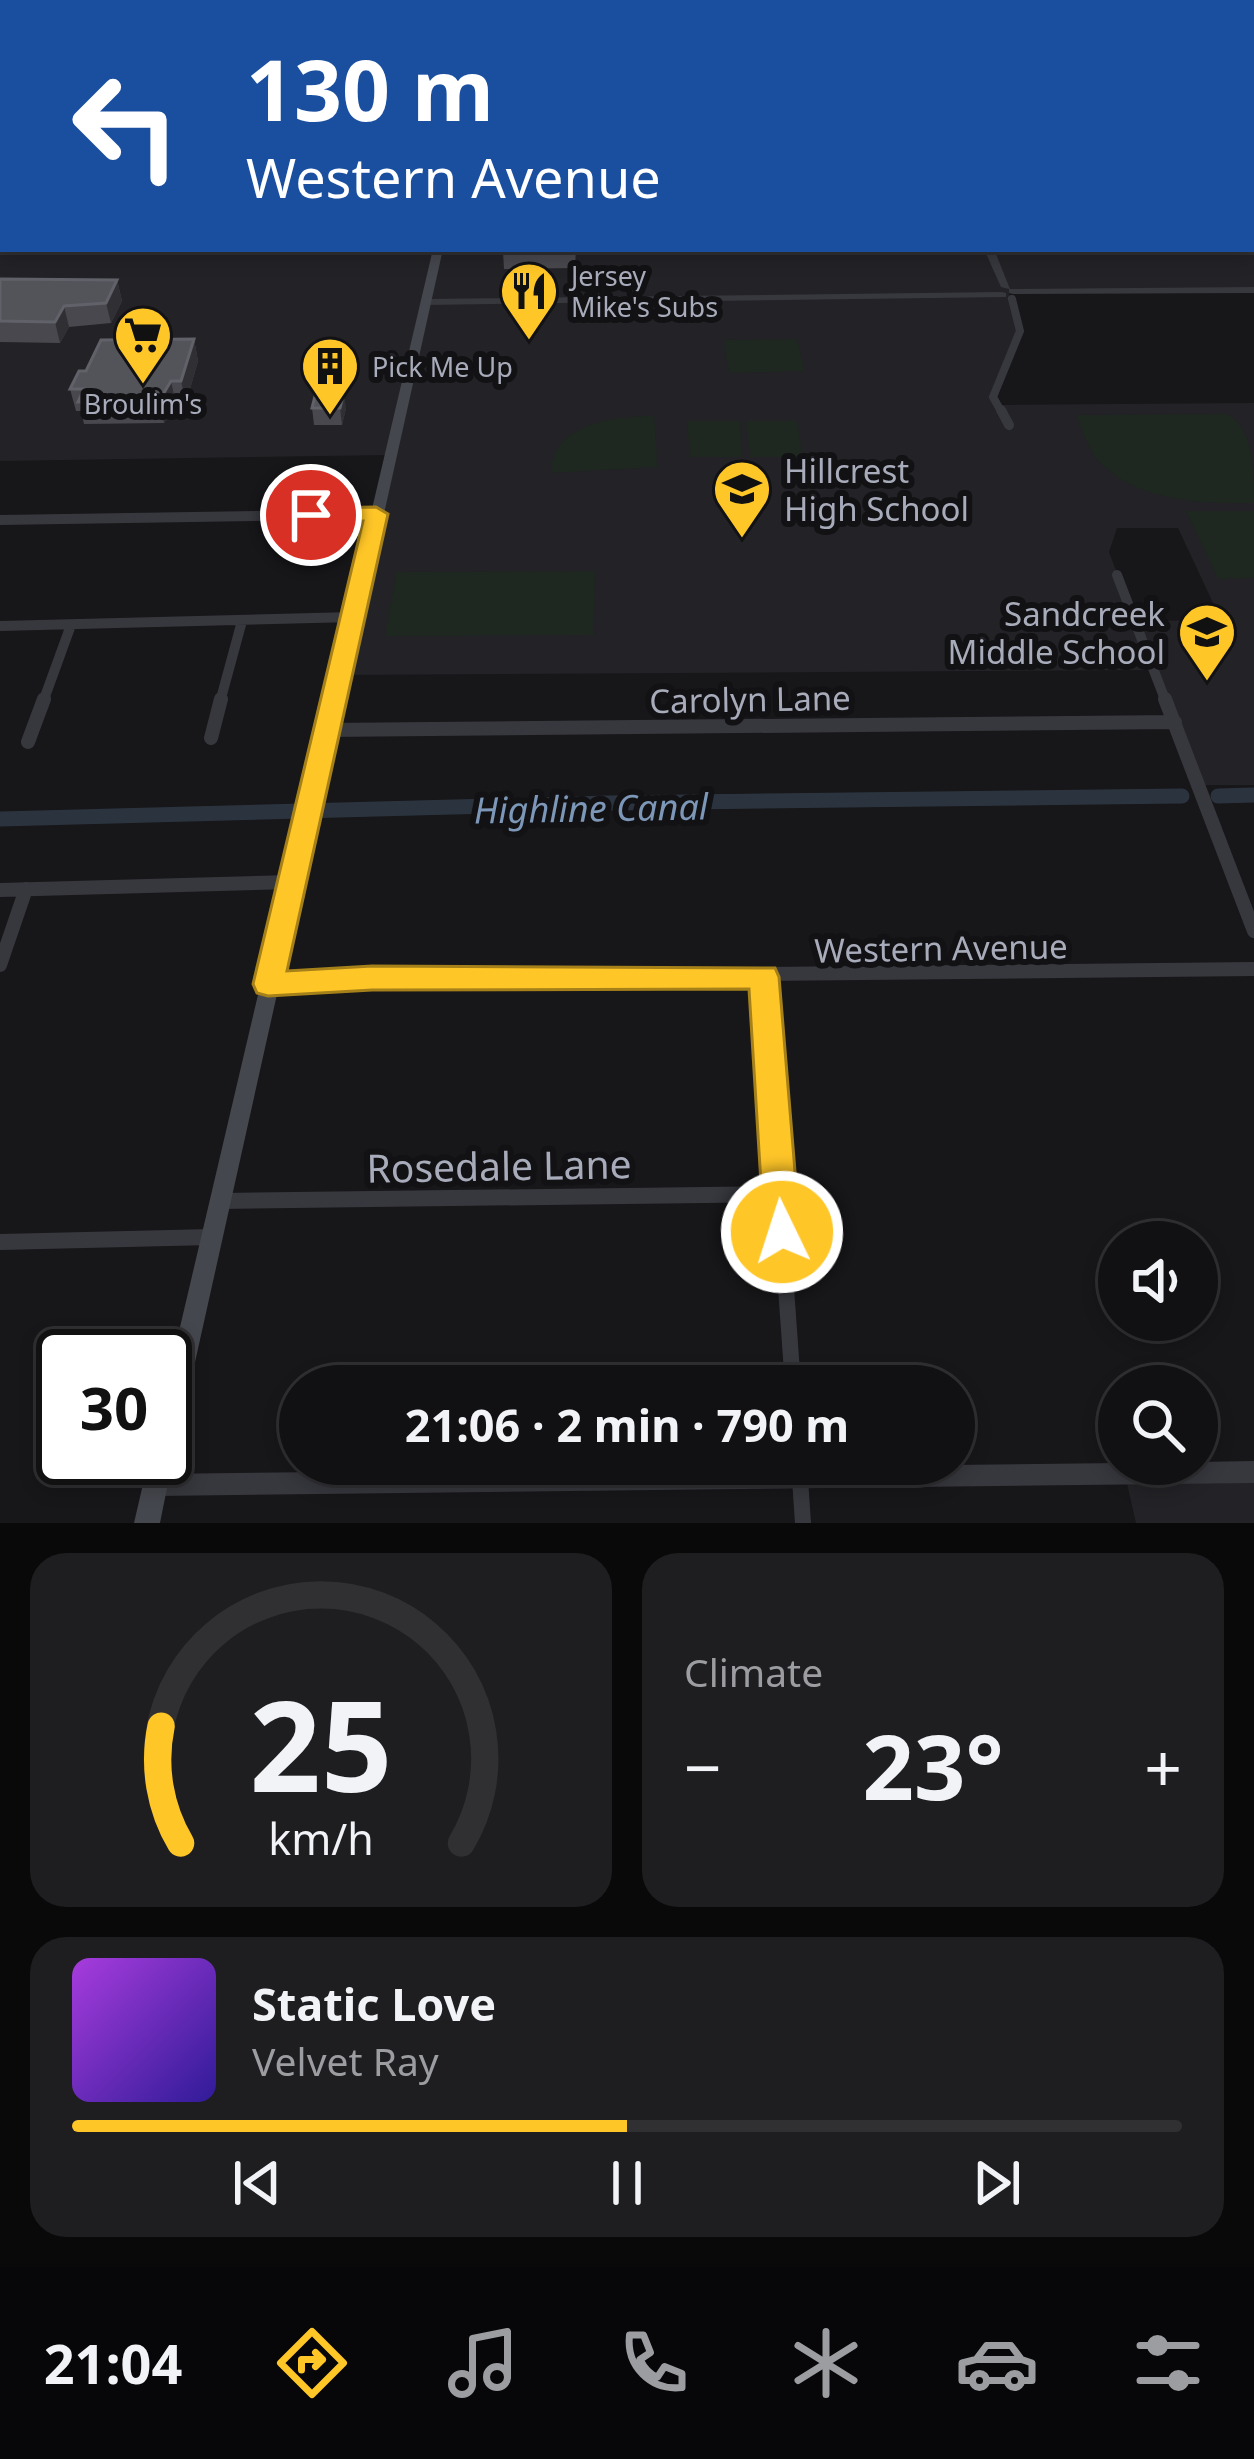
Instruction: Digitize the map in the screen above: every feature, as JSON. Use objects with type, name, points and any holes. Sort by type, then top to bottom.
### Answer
[{"type":"main road","points":[[191,1329],[437,252]]},
{"type":"main road","points":[[147,1523],[155,1485]]},
{"type":"street","points":[[990,252],[1020,331],[993,397],[1009,425]]},
{"type":"street","points":[[426,302],[1254,290]]},
{"type":"street","points":[[0,520],[376,514]]},
{"type":"street","points":[[1117,574],[1254,931]]},
{"type":"street","points":[[0,626],[352,617]]},
{"type":"street","points":[[211,738],[242,621]]},
{"type":"street","points":[[28,742],[71,625]]},
{"type":"street","name":"Carolyn Lane","points":[[326,730],[1175,722]]},
{"type":"street","points":[[0,890],[291,882]]},
{"type":"street","points":[[0,965],[26,889]]},
{"type":"street","name":"Western Avenue","points":[[268,984],[372,978],[1254,969]]},
{"type":"street","points":[[764,977],[791,1365]]},
{"type":"street","name":"Rosedale Lane","points":[[220,1201],[779,1194]]},
{"type":"street","points":[[0,1242],[212,1237]]},
{"type":"street","points":[[975,1472],[1254,1472]]},
{"type":"street","points":[[192,1484],[279,1482]]},
{"type":"street","points":[[800,1485],[803,1523]]},
{"type":"shaded area","points":[[0,252],[1254,252],[1254,290],[1009,293],[1020,331],[997,381],[995,405],[1254,403],[1254,785],[1199,785],[1154,670],[339,675],[390,455],[0,461]],"holes":[[[1117,528],[1178,528],[1221,620],[1135,621],[1109,552]]]},
{"type":"shaded area","points":[[797,339],[805,371],[729,373],[724,340]]},
{"type":"shaded area","points":[[1227,414],[1247,440],[1254,503],[1190,501],[1129,484],[1096,458],[1076,415]]},
{"type":"shaded area","points":[[654,416],[658,467],[551,473],[554,456],[574,433],[605,421]]},
{"type":"shaded area","points":[[687,421],[740,421],[743,457],[690,457]]},
{"type":"shaded area","points":[[745,421],[797,421],[803,457],[750,457]]},
{"type":"shaded area","points":[[1186,511],[1254,511],[1254,578],[1218,579]]},
{"type":"shaded area","points":[[595,571],[594,635],[385,636],[396,572]]},
{"type":"shaded area","points":[[1254,1472],[1254,1523],[1136,1523],[1127,1485],[1218,1485],[1218,1473]]},
{"type":"building","points":[[0,279],[117,280],[106,303],[64,306],[55,322],[0,321]]},
{"type":"building","points":[[194,339],[181,381],[171,381],[159,401],[78,402],[84,389],[70,389],[79,371],[86,371],[101,340]]},
{"type":"building","points":[[316,392],[344,392],[340,408],[312,408]]},
{"type":"waterway","name":"Highline Canal","points":[[1218,796],[1254,795]]},
{"type":"waterway","name":"Highline Canal","points":[[0,819],[608,803],[1182,796]]},
{"type":"place","name":"Jersey Mike's Subs","points":[[529,342]]},
{"type":"place","name":"Broulim's","points":[[143,386]]},
{"type":"place","name":"Pick Me Up","points":[[330,417]]},
{"type":"place","name":"Hillcrest High School","points":[[742,540]]},
{"type":"place","name":"Sandcreek Middle School","points":[[1207,683]]},
{"type":"route","points":[[311,515],[376,514],[268,984],[372,978],[764,977],[782,1232]]}]
